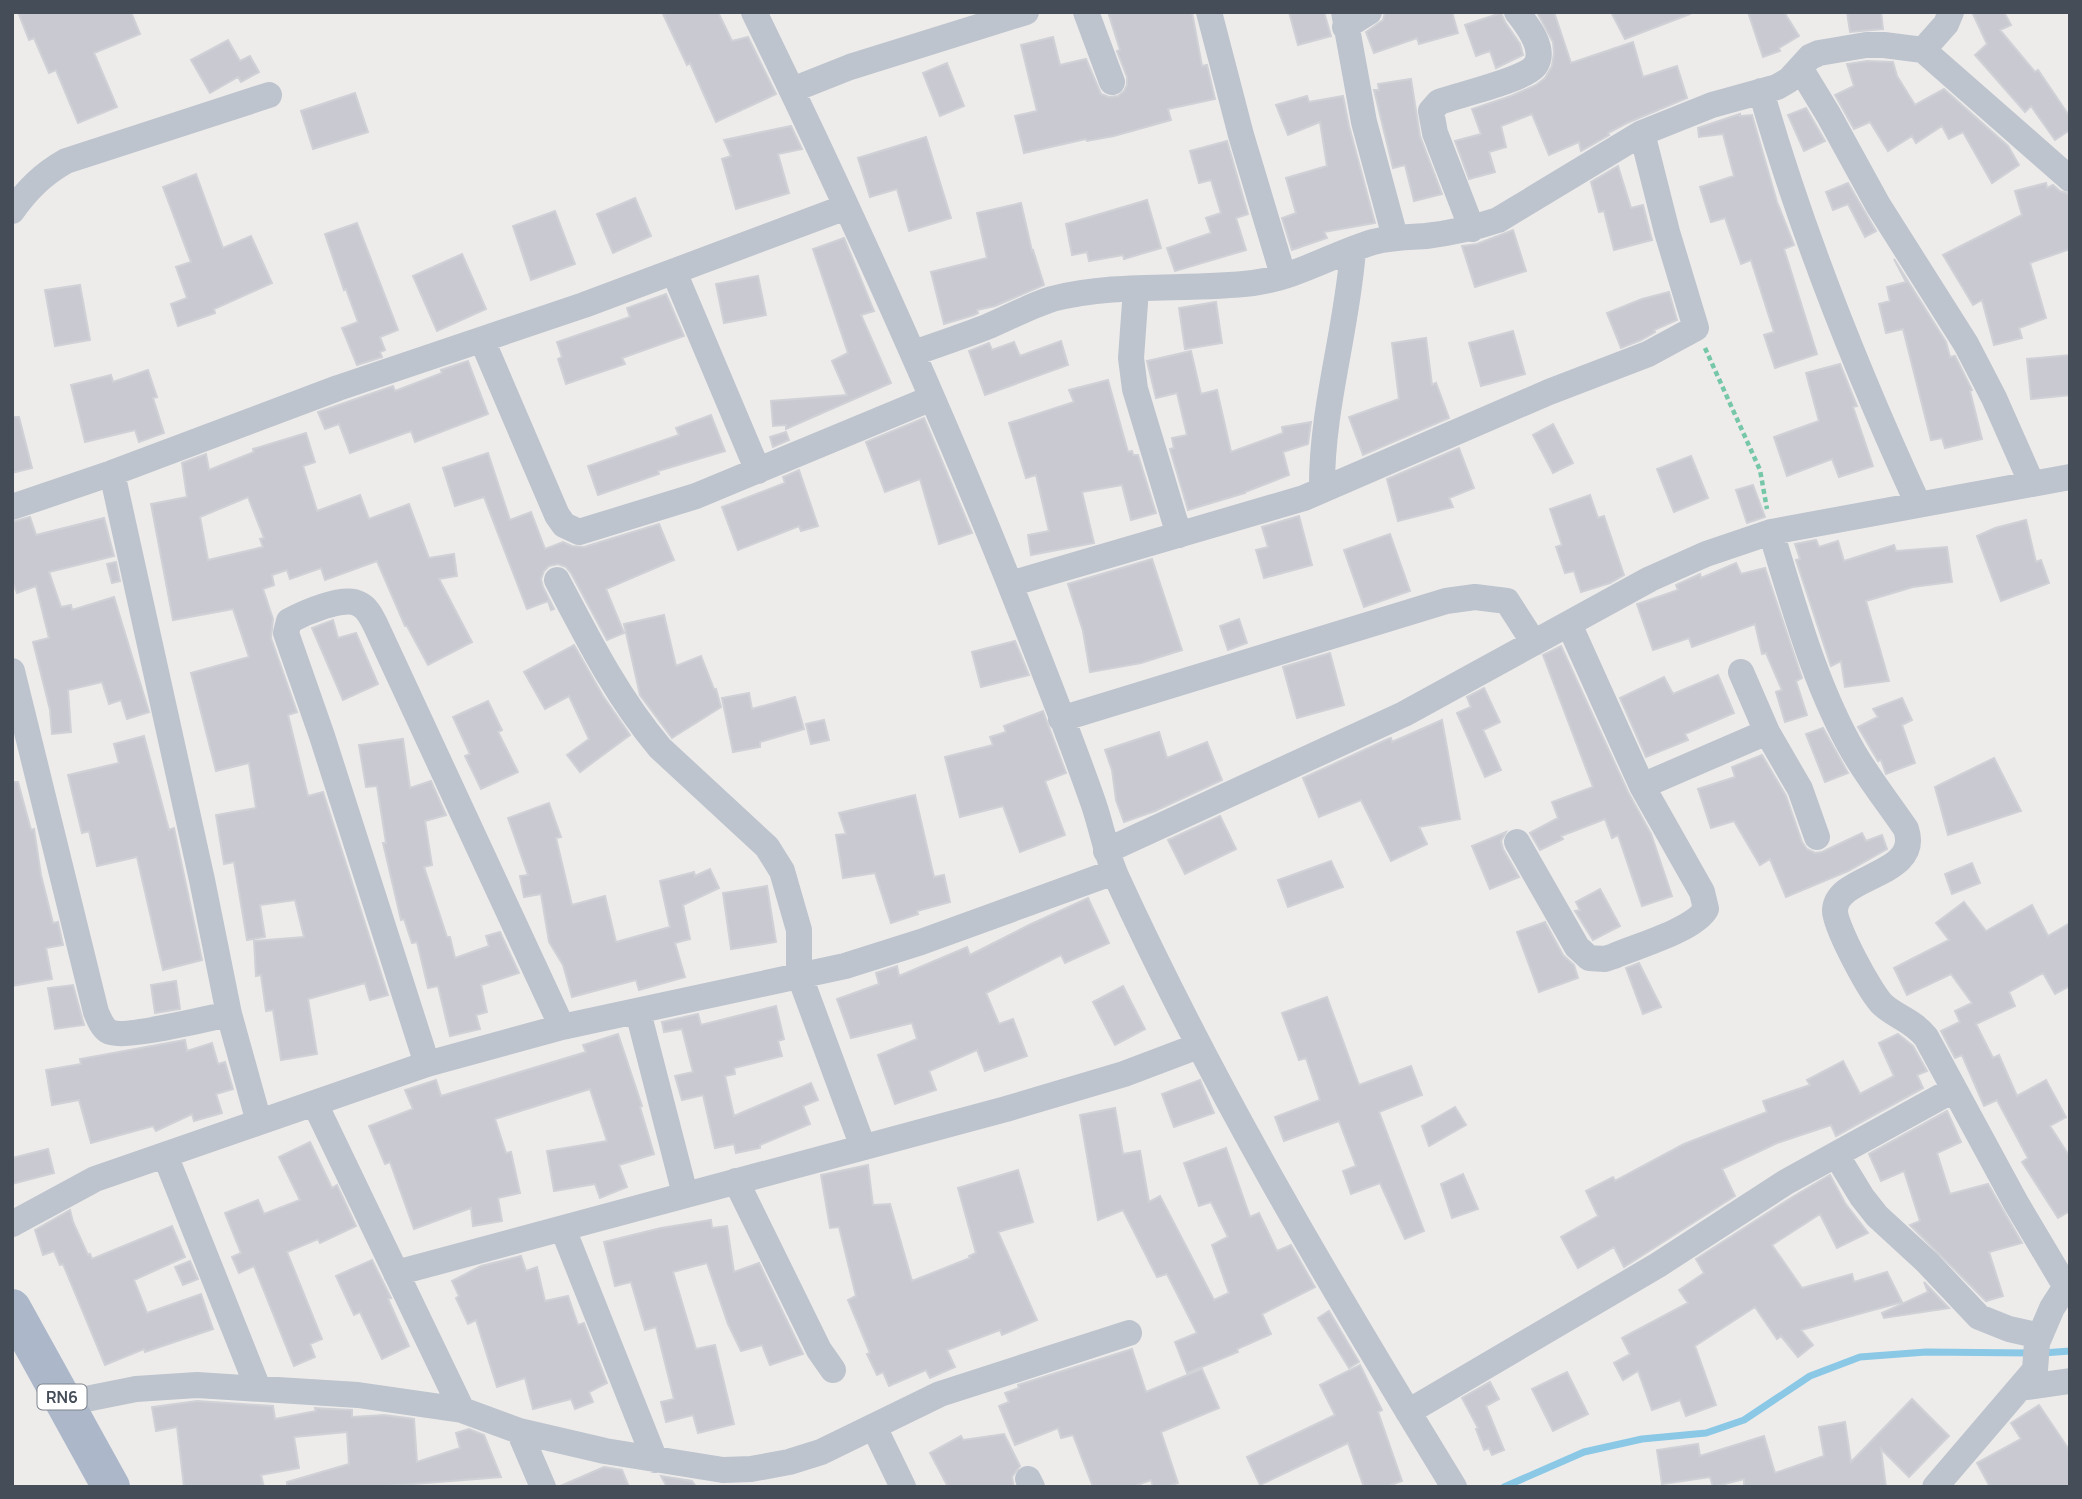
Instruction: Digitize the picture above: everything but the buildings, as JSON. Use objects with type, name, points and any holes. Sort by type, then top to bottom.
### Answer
[{"type":"main road","name":"RN6","points":[[12,1308],[111,1487]]},
{"type":"street","points":[[754,12],[914,353],[1010,584],[1095,810],[1110,861],[1198,1046],[1257,1153],[1454,1487]]},
{"type":"street","points":[[792,90],[850,66],[1026,12]]},
{"type":"street","points":[[1086,12],[1112,82]]},
{"type":"street","points":[[1209,12],[1241,135],[1283,275]]},
{"type":"street","points":[[1369,12],[1344,20],[1364,122],[1395,237]]},
{"type":"street","points":[[1472,229],[1435,133],[1431,111],[1439,102],[1520,76],[1534,67],[1538,58],[1536,43],[1517,12]]},
{"type":"street","points":[[1923,50],[1946,24],[1951,12]]},
{"type":"street","points":[[914,353],[988,327],[1029,307],[1053,299],[1136,289],[1257,282],[1320,264],[1372,242],[1472,229],[1498,220],[1642,133],[1712,105],[1789,80],[1810,57],[1839,48],[1884,45],[1923,50],[2070,179]]},
{"type":"street","points":[[1800,68],[1872,196],[1966,344],[1994,398],[2032,484]]},
{"type":"street","points":[[1761,91],[1786,178],[1813,255],[1876,412],[1919,504]]},
{"type":"street","points":[[12,211],[28,189],[44,174],[66,161],[269,95]]},
{"type":"street","points":[[1010,584],[1280,506],[1549,392],[1648,354],[1696,328],[1667,232],[1642,133]]},
{"type":"street","points":[[12,507],[112,473],[338,388],[674,272],[846,207]]},
{"type":"street","points":[[1322,490],[1321,462],[1347,309],[1353,250]]},
{"type":"street","points":[[674,272],[758,471]]},
{"type":"street","points":[[1136,289],[1132,373],[1179,535]]},
{"type":"street","points":[[482,340],[557,515],[571,530],[579,532],[696,496],[932,398]]},
{"type":"street","points":[[112,473],[229,1014],[259,1122]]},
{"type":"street","points":[[12,1224],[95,1179],[427,1064],[562,1027],[845,966],[921,942],[1110,861],[1404,714],[1650,579],[1706,554],[1771,532],[2070,477]]},
{"type":"street","points":[[1771,532],[1805,638],[1836,717],[1853,752],[1906,829],[1909,838],[1906,852],[1898,860],[1846,892],[1838,901],[1836,915],[1873,994],[1886,1007],[1916,1025],[1921,1031],[2015,1203],[2068,1284],[2052,1308],[2038,1339],[2028,1379],[1935,1487]]},
{"type":"street","points":[[557,580],[602,667],[645,730],[660,748],[767,847],[782,872],[799,930],[799,974],[863,1147]]},
{"type":"street","points":[[1060,719],[1446,601],[1475,597],[1507,601],[1534,643]]},
{"type":"street","points":[[427,1064],[322,736],[286,633],[289,621],[341,601],[362,604],[376,626],[562,1027]]},
{"type":"street","points":[[1517,842],[1577,947],[1589,958],[1605,959],[1681,928],[1702,915],[1706,909],[1705,900],[1642,786],[1569,624]]},
{"type":"street","points":[[12,671],[96,1012],[102,1024],[108,1031],[127,1034],[229,1014]]},
{"type":"street","points":[[1741,672],[1767,732],[1800,789],[1817,837]]},
{"type":"street","points":[[1642,786],[1767,732]]},
{"type":"street","points":[[638,1012],[685,1194]]},
{"type":"street","points":[[396,1273],[1006,1109],[1124,1074],[1198,1046]]},
{"type":"street","points":[[1408,1412],[1658,1265],[1786,1182],[1953,1090]]},
{"type":"street","points":[[315,1104],[462,1410]]},
{"type":"street","points":[[165,1155],[258,1388]]},
{"type":"street","points":[[1837,1156],[1877,1216],[1927,1262],[1979,1317],[2038,1339]]},
{"type":"street","points":[[736,1181],[819,1350],[833,1370]]},
{"type":"street","points":[[563,1229],[655,1460]]},
{"type":"street","points":[[66,1403],[136,1390],[197,1385],[358,1395],[462,1410],[519,1431],[727,1478],[751,1469],[789,1462],[821,1452],[940,1394],[1129,1333]]},
{"type":"street","points":[[2028,1379],[2070,1381]]},
{"type":"street","points":[[874,1427],[903,1487]]},
{"type":"street","points":[[519,1431],[543,1487]]},
{"type":"path","points":[[1696,328],[1760,470],[1771,532]]},
{"type":"waterway","points":[[2043,1353],[2070,1351]]},
{"type":"waterway","points":[[1504,1487],[1584,1452],[1642,1439],[1706,1433],[1744,1420],[1810,1376],[1860,1357],[1926,1352],[2031,1353]]}]
